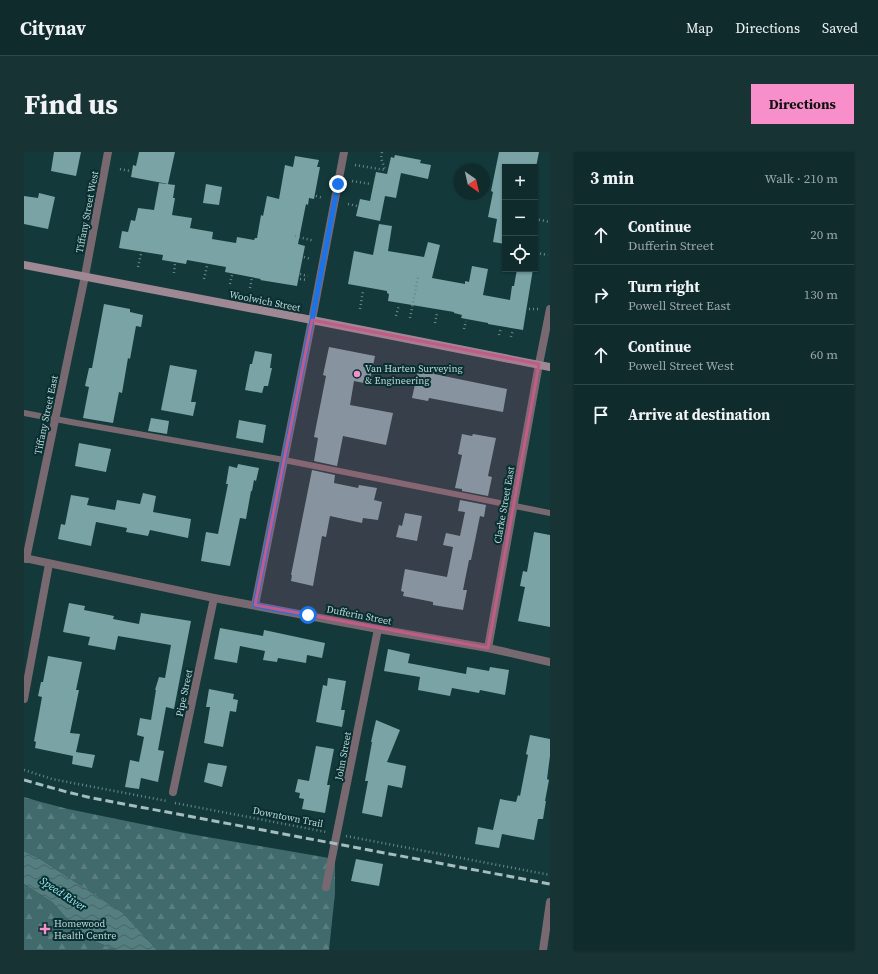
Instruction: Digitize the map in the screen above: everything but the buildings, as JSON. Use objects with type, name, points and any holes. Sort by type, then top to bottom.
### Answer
[{"type":"main road","name":"Woolwich Street","points":[[24,265],[550,366]]},
{"type":"street","name":"Tiffany Street West","points":[[85,276],[108,152]]},
{"type":"street","points":[[255,605],[344,152]]},
{"type":"street","name":"Tiffany Street East","points":[[25,558],[85,276]]},
{"type":"street","name":"Clarke Street East","points":[[488,648],[550,310]]},
{"type":"street","name":"Dufferin Street","points":[[25,558],[214,598],[488,648],[550,662]]},
{"type":"street","points":[[24,699],[49,564]]},
{"type":"street","name":"Pipe Street","points":[[173,792],[214,598]]},
{"type":"street","name":"John Street","points":[[326,887],[378,629]]},
{"type":"street","points":[[543,950],[550,902]]},
{"type":"lane","points":[[24,413],[55,420],[284,460],[550,513]]},
{"type":"path","points":[[355,165],[385,170],[381,158],[382,152]]},
{"type":"path","points":[[120,169],[130,171]]},
{"type":"path","points":[[352,181],[371,184]]},
{"type":"path","points":[[316,196],[323,198]]},
{"type":"path","points":[[348,204],[357,206]]},
{"type":"path","points":[[538,220],[550,222]]},
{"type":"path","points":[[295,236],[314,241]]},
{"type":"path","points":[[538,253],[548,255]]},
{"type":"path","points":[[138,267],[141,254]]},
{"type":"path","points":[[304,258],[311,259]]},
{"type":"path","points":[[174,273],[175,263]]},
{"type":"path","points":[[204,279],[207,266]]},
{"type":"path","points":[[300,274],[308,276]]},
{"type":"path","points":[[230,284],[232,275]]},
{"type":"path","points":[[250,288],[252,277]]},
{"type":"path","points":[[410,318],[418,277]]},
{"type":"path","points":[[300,279],[307,280]]},
{"type":"path","points":[[360,309],[363,291]]},
{"type":"path","points":[[396,316],[399,304]]},
{"type":"path","points":[[529,308],[538,309]]},
{"type":"path","points":[[435,323],[437,312]]},
{"type":"path","points":[[464,329],[466,321]]},
{"type":"path","points":[[499,335],[501,328]]},
{"type":"path","points":[[511,338],[513,330]]},
{"type":"path","name":"Downtown Trail","points":[[24,770],[52,779],[550,875]]},
{"type":"highlighted area","points":[[312,320],[539,364],[488,648],[255,605]]},
{"type":"green space","points":[[24,797],[68,809],[190,834],[335,859],[335,893],[329,950],[157,950],[123,913],[40,859],[24,851]]},
{"type":"green space","name":"Homewood Health Centre","points":[[24,884],[52,902],[82,936],[116,950],[24,950]]},
{"type":"water","name":"Speed River","points":[[24,851],[40,859],[123,913],[157,950],[116,950],[82,936],[52,902],[24,884]]},
{"type":"railway","points":[[24,780],[92,798],[550,884]]},
{"type":"place","name":"Van Harten Surveying & Engineering","points":[[357,374]]},
{"type":"place","name":"Homewood Health Centre","points":[[45,929]]},
{"type":"route","points":[[308,615],[255,605],[338,184]]}]
